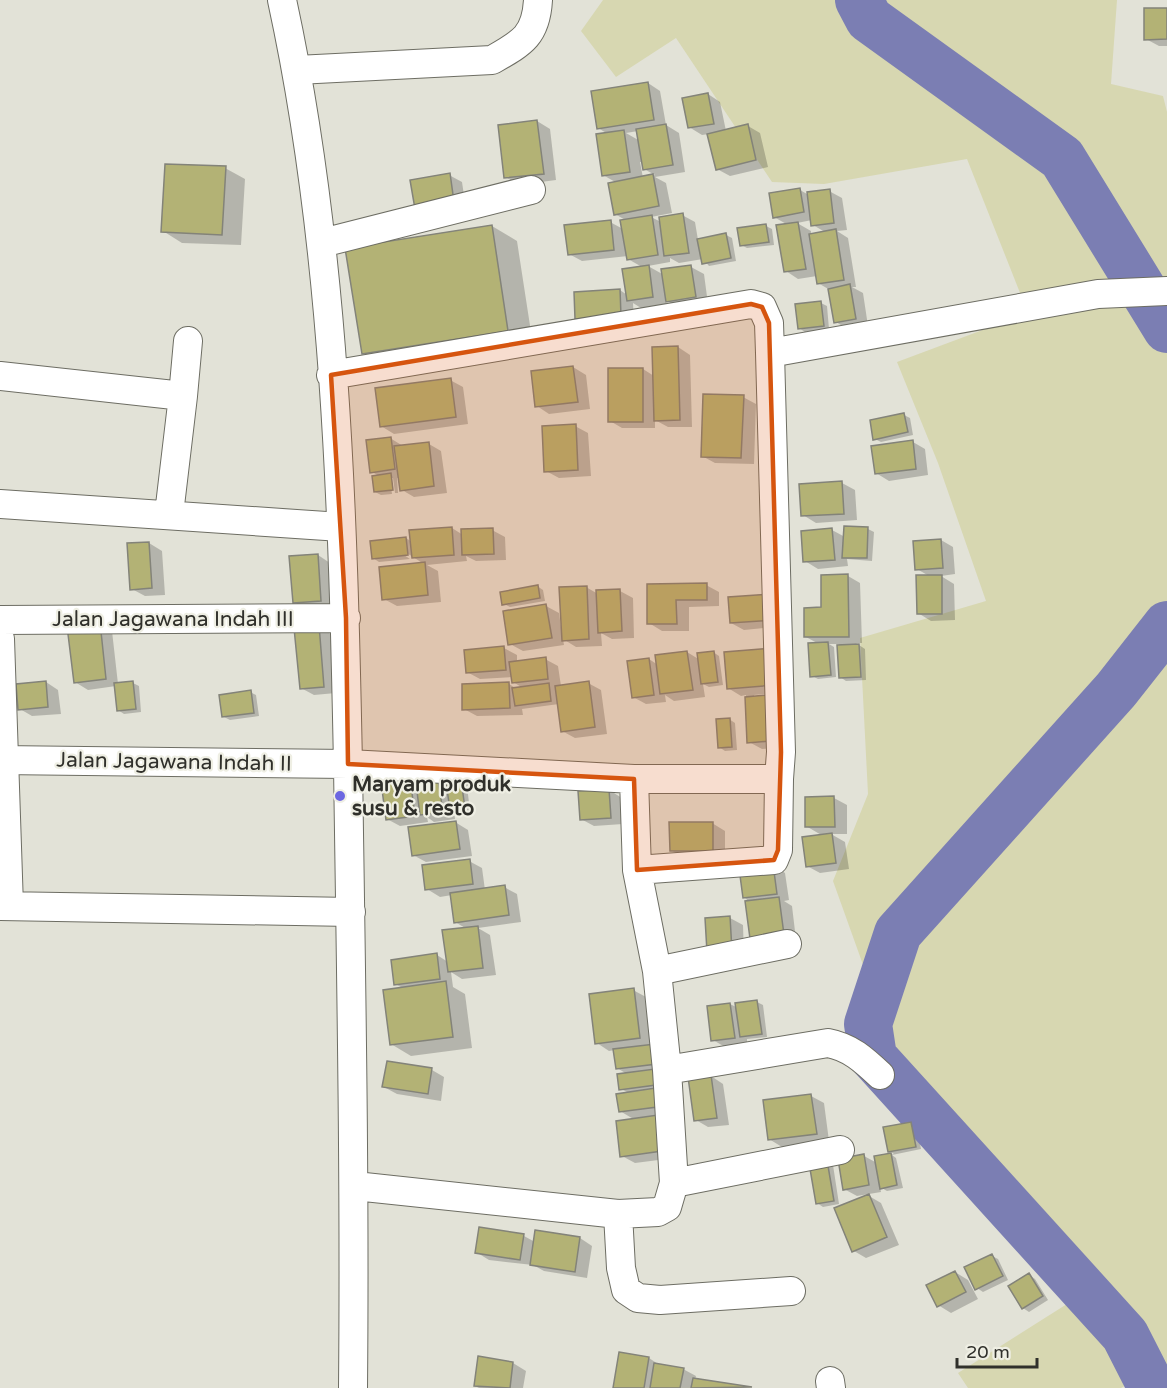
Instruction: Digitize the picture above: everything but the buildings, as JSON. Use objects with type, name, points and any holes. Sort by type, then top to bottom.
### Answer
[{"type":"street","points":[[282,0],[297,70],[322,243],[346,618],[354,1186],[352,1388]]},
{"type":"street","points":[[297,70],[492,60],[516,46],[528,34],[536,23],[538,0]]},
{"type":"street","points":[[322,243],[531,190]]},
{"type":"street","points":[[770,353],[1098,294],[1167,291]]},
{"type":"street","points":[[331,375],[751,304],[762,307],[767,314],[780,684],[777,850],[774,860],[637,870]]},
{"type":"street","points":[[169,514],[188,341]]},
{"type":"street","points":[[0,376],[183,396]]},
{"type":"street","points":[[0,504],[341,527]]},
{"type":"street","name":"Jalan Jagawana Indah III","points":[[0,620],[346,618]]},
{"type":"street","points":[[0,639],[4,906],[351,912]]},
{"type":"street","name":"Jalan Jagawana Indah II","points":[[1,760],[348,764],[634,779],[779,779]]},
{"type":"street","points":[[354,1186],[618,1214],[658,1212],[667,1207],[674,1183],[667,1070],[657,971],[637,870],[634,779]]},
{"type":"street","points":[[657,971],[787,944]]},
{"type":"street","points":[[667,1070],[828,1044],[841,1046],[859,1056],[880,1074]]},
{"type":"street","points":[[674,1183],[840,1150]]},
{"type":"street","points":[[618,1214],[621,1268],[626,1290],[638,1298],[660,1300],[790,1291]]},
{"type":"highlighted area","points":[[751,304],[762,307],[769,323],[781,752],[778,850],[774,860],[637,870],[634,779],[348,764],[346,618],[331,375]]},
{"type":"green space","points":[[603,0],[1117,0],[1111,84],[1163,96],[1167,112],[1167,1388],[1162,1388],[1156,1369],[1121,1388],[968,1388],[958,1373],[1097,1285],[996,1185],[919,1121],[833,881],[868,794],[860,638],[986,601],[938,463],[897,362],[1028,313],[967,159],[824,184],[772,182],[676,38],[616,77],[581,31]]},
{"type":"waterway","points":[[859,0],[869,19],[1062,158],[1167,329]]},
{"type":"waterway","points":[[1152,1388],[1125,1335],[873,1057],[868,1024],[898,933],[1116,690],[1167,625]]},
{"type":"place","name":"Maryam produk susu & resto","points":[[340,796]]}]
